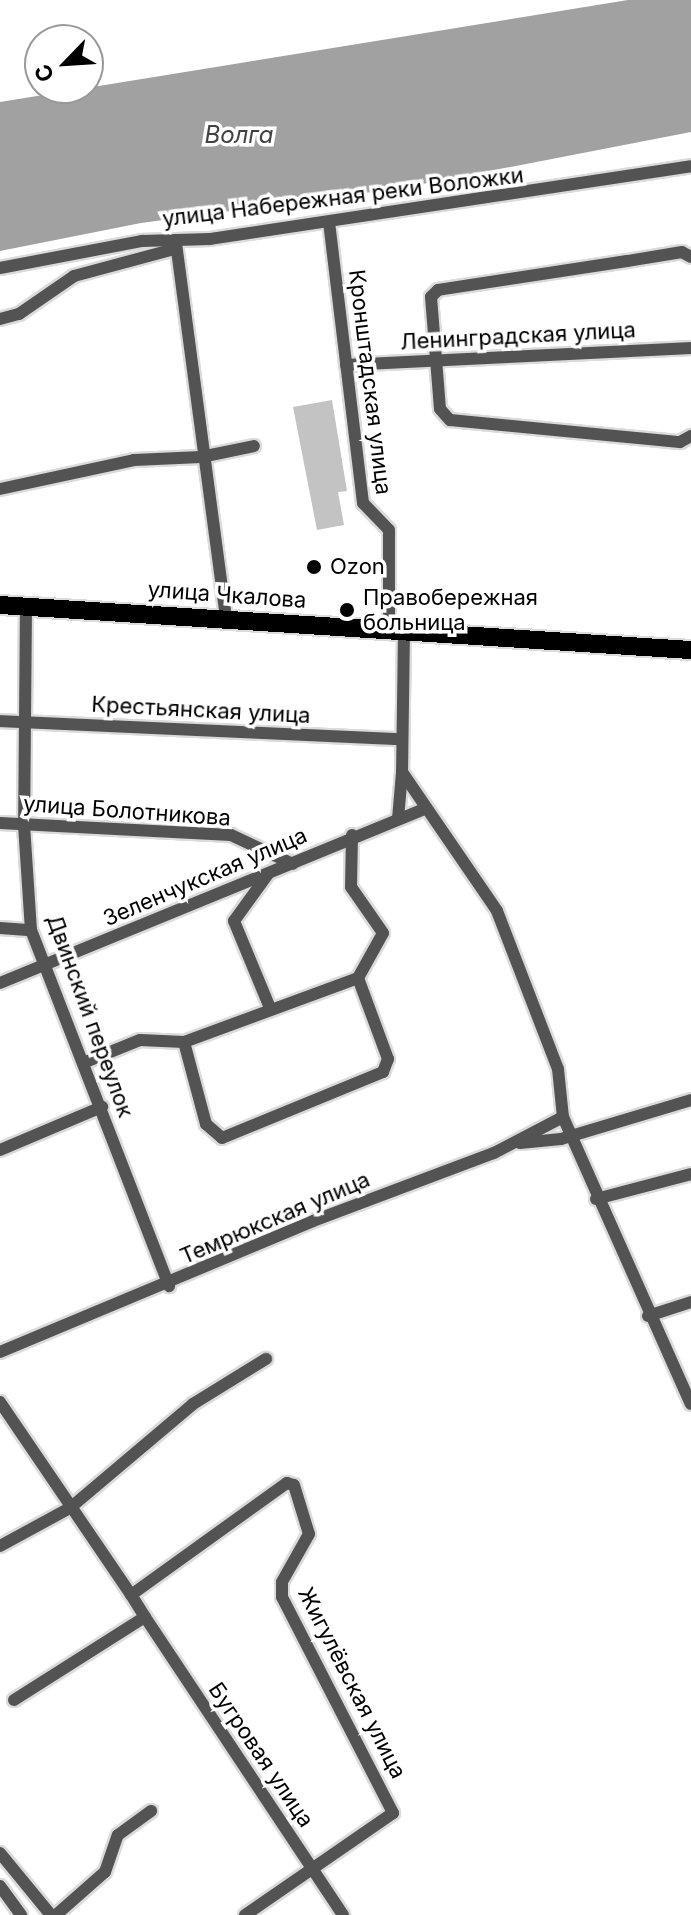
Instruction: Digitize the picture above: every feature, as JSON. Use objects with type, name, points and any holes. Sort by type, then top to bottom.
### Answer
[{"type":"main road","name":"улица Чкалова","points":[[0,605],[691,650]]},
{"type":"street","name":"улица Набережная реки Воложки","points":[[0,268],[142,241],[176,246],[691,166]]},
{"type":"street","name":"Кронштадская улица","points":[[329,222],[363,503],[389,530],[402,772],[398,819]]},
{"type":"street","points":[[0,319],[19,314],[74,276],[176,246],[201,457],[226,619]]},
{"type":"street","points":[[691,257],[682,252],[436,291],[431,297],[440,409],[450,420],[680,442],[691,436]]},
{"type":"street","name":"Ленинградская улица","points":[[346,365],[691,348]]},
{"type":"street","points":[[0,489],[134,460],[201,457],[254,446]]},
{"type":"street","name":"Двинский переулок","points":[[26,606],[24,825],[31,930],[169,1286]]},
{"type":"street","name":"Крестьянская улица","points":[[0,721],[400,739]]},
{"type":"street","points":[[402,772],[497,911],[558,1069],[563,1117],[648,1316],[691,1404]]},
{"type":"street","name":"Зеленчукская улица","points":[[0,983],[293,864],[352,835],[425,809]]},
{"type":"street","name":"улица Болотникова","points":[[0,823],[231,835],[293,864]]},
{"type":"street","points":[[83,1063],[140,1040],[184,1042],[358,978],[383,933],[351,887],[352,835]]},
{"type":"street","points":[[268,874],[234,921],[270,1008]]},
{"type":"street","points":[[0,928],[31,930]]},
{"type":"street","points":[[184,1042],[206,1124],[222,1138],[386,1068],[358,978]]},
{"type":"street","points":[[511,1144],[573,1135],[691,1100]]},
{"type":"street","points":[[0,1150],[102,1107]]},
{"type":"street","name":"Темрюкская улица","points":[[0,1352],[169,1286],[511,1144],[563,1117]]},
{"type":"street","points":[[596,1199],[691,1174]]},
{"type":"street","points":[[648,1316],[691,1302]]},
{"type":"street","points":[[0,1546],[70,1508],[193,1404],[266,1359]]},
{"type":"street","points":[[0,1402],[131,1595]]},
{"type":"street","name":"Жигулёвская улица","points":[[131,1595],[292,1483],[309,1534],[282,1582],[282,1597],[392,1808],[387,1821],[314,1868]]},
{"type":"street","name":"Бугровая улица","points":[[131,1595],[343,1915]]},
{"type":"street","points":[[14,1700],[145,1617]]},
{"type":"street","points":[[0,1853],[53,1915],[105,1872],[118,1835],[151,1811]]},
{"type":"street","points":[[245,1915],[314,1868]]},
{"type":"street","points":[[0,1886],[21,1915]]},
{"type":"water","name":"Волга","points":[[628,0],[691,0],[691,132],[402,188],[141,223],[0,251],[0,102],[24,98],[24,104],[104,104],[104,85]]},
{"type":"building","points":[[332,400],[347,491],[338,492],[344,525],[317,530],[293,407]]},
{"type":"place","name":"Ozon","points":[[314,567]]},
{"type":"place","name":"Правобережная больница","points":[[347,610]]}]
